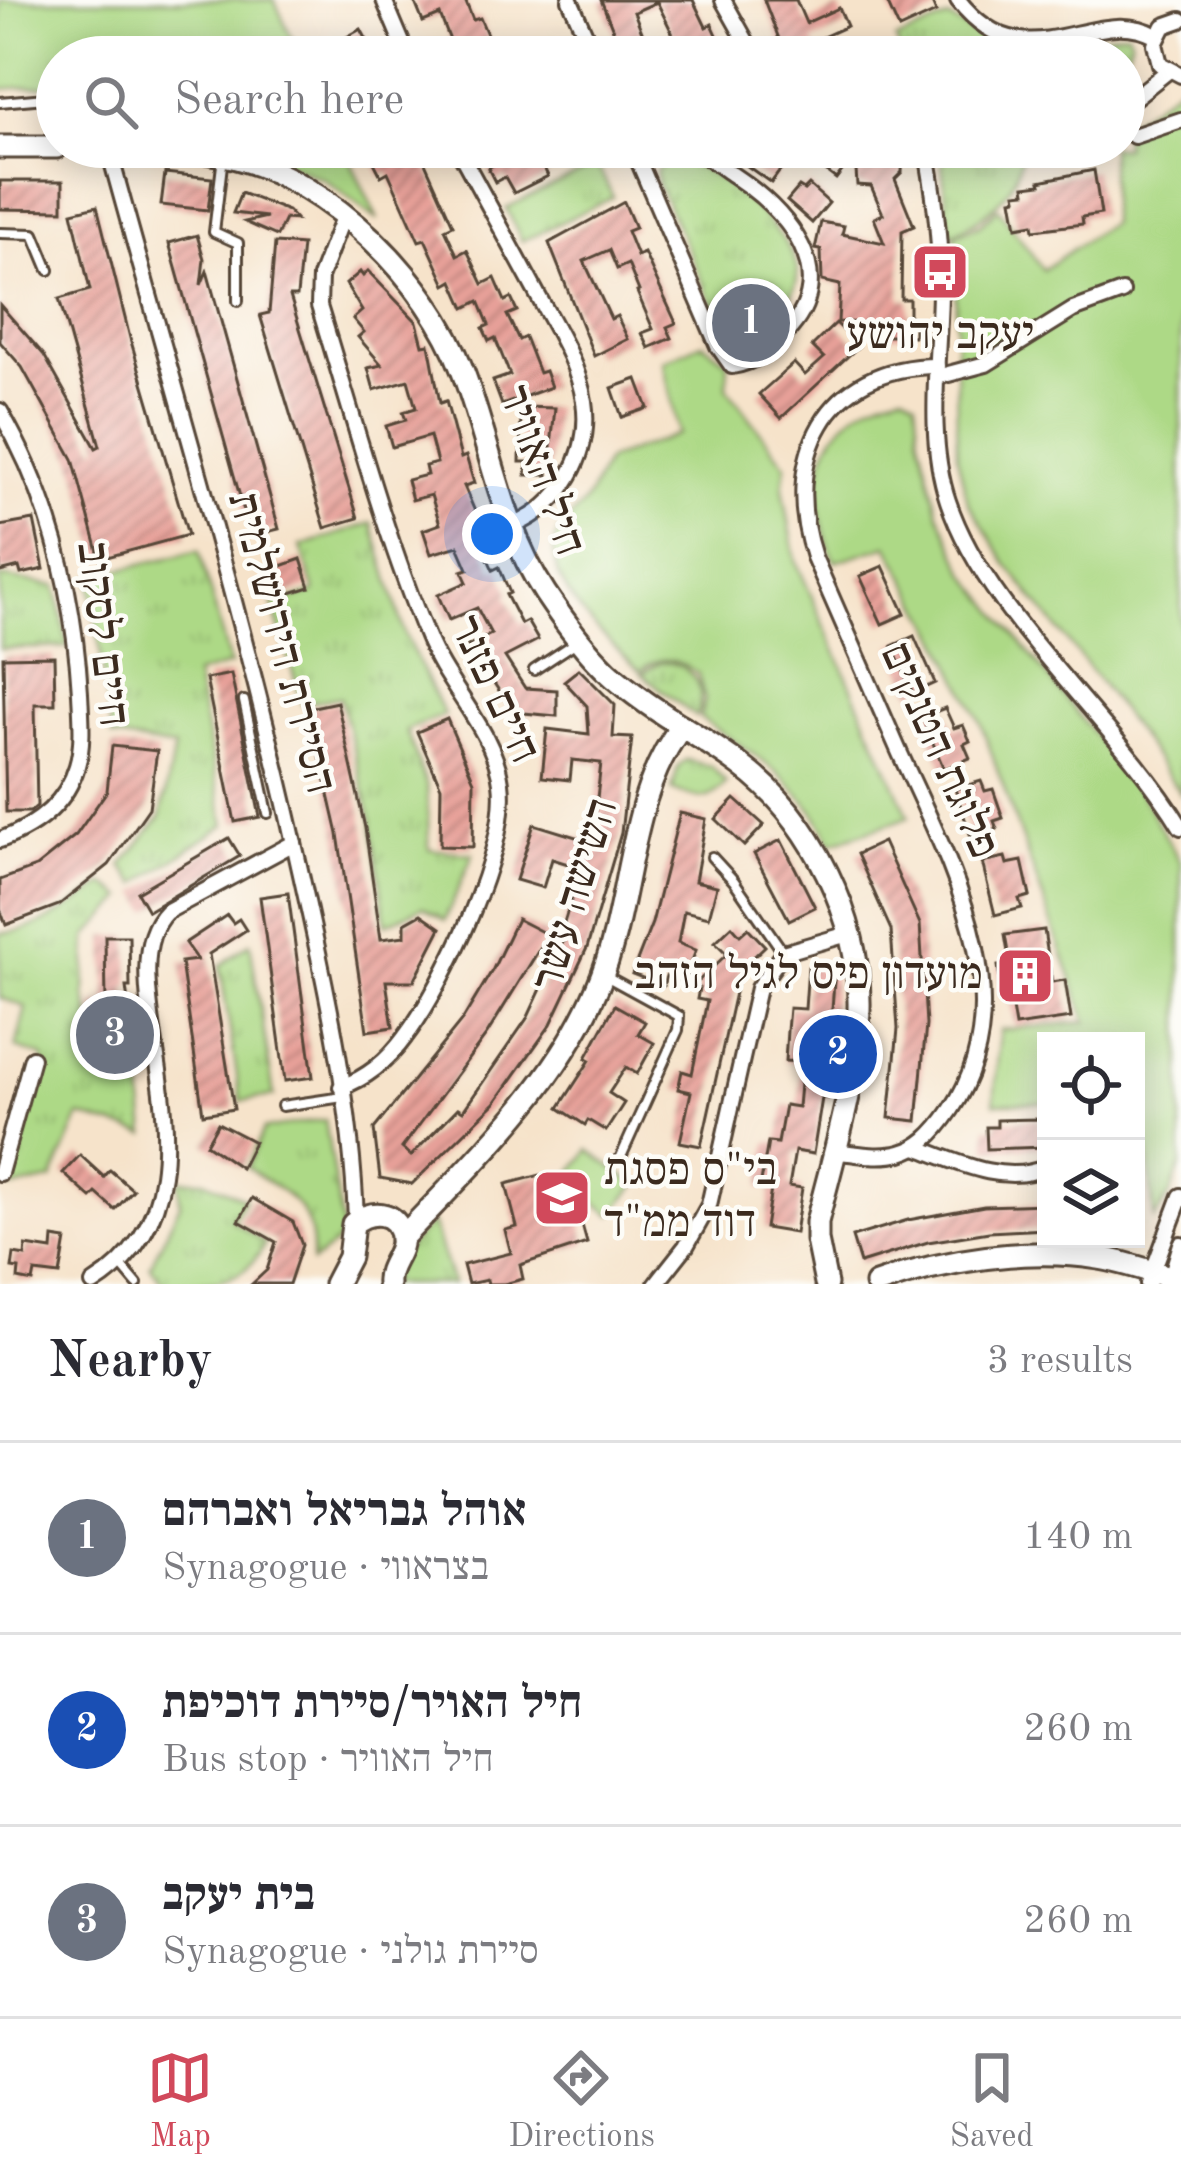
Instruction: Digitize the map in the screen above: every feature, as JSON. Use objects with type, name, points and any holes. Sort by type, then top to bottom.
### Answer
[{"type":"street","points":[[384,0],[399,36]]},
{"type":"street","points":[[570,0],[586,36]]},
{"type":"street","points":[[723,0],[743,36]]},
{"type":"street","points":[[958,0],[988,29],[1008,36]]},
{"type":"street","points":[[1145,92],[1175,73],[1155,53],[1156,36],[1164,26],[1181,20]]},
{"type":"street","points":[[1047,36],[1106,21],[1129,22],[1156,36]]},
{"type":"street","points":[[1145,132],[1181,120]]},
{"type":"street","points":[[0,147],[36,147]]},
{"type":"street","name":"הסיירת הירושלמית","points":[[118,168],[274,753],[323,973],[352,1163],[381,1223]]},
{"type":"street","name":"חיל האוויר","points":[[264,168],[344,217],[406,272],[429,302],[464,373],[512,526],[536,578],[580,640],[608,672],[743,767],[810,841],[848,934],[858,978],[855,1058],[817,1240],[826,1284]]},
{"type":"street","points":[[468,168],[558,334],[584,397],[584,433],[568,480],[555,501],[512,526]]},
{"type":"street","points":[[643,168],[732,365],[766,353],[802,316],[810,298],[807,256],[799,239],[767,203],[721,168]]},
{"type":"street","points":[[929,168],[939,238],[937,371],[941,473],[947,501],[1023,626],[1139,765],[1181,827]]},
{"type":"street","name":"חיים פזנר","points":[[342,1092],[375,1069],[405,1037],[419,1013],[489,872],[502,800],[494,757],[441,668],[420,621],[319,306],[320,277],[344,217]]},
{"type":"street","name":"פלוגת הטנקים","points":[[917,1148],[938,1129],[958,1100],[977,1058],[981,994],[976,954],[958,885],[804,527],[800,495],[808,447],[840,401],[883,375],[915,366],[937,371],[986,364],[1072,310],[1121,292]]},
{"type":"street","name":"חיים לסקוב","points":[[0,411],[33,476],[63,565],[81,716],[77,766],[62,797],[31,826],[0,840]]},
{"type":"street","name":"השישה עשר","points":[[381,1223],[418,1212],[445,1192],[559,1058],[602,974],[656,766],[682,726]]},
{"type":"street","points":[[93,1284],[120,1264],[146,1227],[158,1199],[165,1148],[162,1077],[146,956],[154,925],[166,912],[294,842]]},
{"type":"street","points":[[656,1284],[686,1246],[709,1204],[758,988],[770,966],[783,953],[848,934]]},
{"type":"street","points":[[0,1173],[32,1058]]},
{"type":"street","points":[[834,1151],[891,1156],[917,1148],[996,1172],[1037,1169]]},
{"type":"street","name":"חיל האוויר","points":[[824,1196],[839,1284]]},
{"type":"street","points":[[1164,1280],[1181,1196]]},
{"type":"street","points":[[334,1282],[349,1257],[350,1232],[381,1223],[388,1284]]},
{"type":"street","points":[[1164,1280],[1181,1244]]},
{"type":"street","points":[[876,1284],[958,1263],[1053,1254],[1102,1258],[1164,1280]]},
{"type":"lane","points":[[0,102],[36,99]]},
{"type":"lane","points":[[221,168],[214,232],[238,243],[238,301]]},
{"type":"lane","points":[[0,233],[34,234],[49,270]]},
{"type":"lane","points":[[534,670],[580,640]]},
{"type":"lane","points":[[244,700],[268,813]]},
{"type":"lane","points":[[256,757],[274,753]]},
{"type":"lane","points":[[712,857],[783,953]]},
{"type":"lane","points":[[602,974],[680,1016],[620,1159]]},
{"type":"lane","points":[[282,1106],[342,1092]]},
{"type":"lane","points":[[120,1264],[137,1284]]},
{"type":"green space","points":[[0,0],[274,0],[291,36],[36,36],[36,86],[0,89]]},
{"type":"green space","points":[[949,18],[982,36],[906,36]]},
{"type":"green space","points":[[1181,84],[1181,794],[1008,566],[968,502],[957,456],[955,235],[980,225],[998,208],[1043,270],[1110,223],[1110,168],[1145,168],[1145,110]]},
{"type":"green space","points":[[296,168],[354,168],[378,220],[324,179]]},
{"type":"green space","points":[[591,168],[598,168],[613,197],[522,241],[506,208]]},
{"type":"green space","points":[[699,168],[727,184],[765,218],[792,253],[797,269],[795,288],[785,304],[773,280],[713,305],[658,185],[656,170]]},
{"type":"green space","points":[[942,168],[1018,168],[999,201],[950,235]]},
{"type":"green space","points":[[702,343],[728,361],[727,388],[786,465],[783,488],[796,561],[909,817],[831,843],[792,787],[758,757],[700,718],[705,700],[698,674],[670,660],[655,661],[641,671],[579,608],[557,569],[554,550],[559,531],[584,503],[607,460],[679,434],[663,361]]},
{"type":"green space","points":[[904,392],[916,400],[938,512],[966,573],[1140,793],[1181,863],[1181,1164],[1170,1195],[1154,1219],[1145,1130],[1145,1032],[1037,1032],[1037,1103],[994,1103],[1000,1030],[1087,1022],[980,721],[940,639],[888,545],[835,562],[825,534],[819,507],[824,456],[851,416],[874,401]]},
{"type":"green space","points":[[372,523],[405,635],[444,715],[406,730],[427,787],[429,849],[473,854],[445,920],[423,907],[386,924],[372,822],[340,697],[302,704],[273,604],[315,592],[301,546]]},
{"type":"green space","points":[[199,550],[230,665],[195,675],[225,825],[137,884],[122,866],[161,816],[174,748],[112,737],[90,577]]},
{"type":"green space","points":[[0,577],[56,586],[68,647],[0,649]]},
{"type":"green space","points":[[660,662],[681,667],[694,679],[700,696],[696,717],[642,674]]},
{"type":"green space","points":[[686,760],[711,766],[726,783],[707,797],[672,790],[678,767]]},
{"type":"green space","points":[[105,884],[124,898],[87,937],[85,995],[100,1055],[139,1052],[146,1135],[80,1116],[52,1180],[11,1188],[44,1057],[16,1048],[26,1007],[0,998],[0,933],[42,923]]},
{"type":"green space","points":[[250,943],[274,1096],[241,1101],[220,966]]},
{"type":"green space","points":[[325,1120],[342,1229],[336,1244],[312,1262],[304,1215],[287,1195],[247,1168],[264,1129]]},
{"type":"green space","points":[[589,1150],[636,1185],[612,1215],[566,1180]]},
{"type":"green space","points":[[179,1180],[204,1180],[245,1199],[232,1221],[265,1243],[248,1267],[212,1282],[164,1284],[150,1266],[180,1204]]},
{"type":"green space","points":[[432,1222],[453,1284],[389,1284],[400,1256]]},
{"type":"building","points":[[414,0],[465,0],[473,20],[480,18],[488,36],[448,36],[440,15],[423,22]]},
{"type":"building","points":[[601,0],[693,0],[706,27],[712,24],[718,36],[674,36],[657,2],[634,12],[644,36],[616,36]]},
{"type":"building","points":[[764,0],[796,0],[806,23],[839,8],[847,26],[825,36],[778,36]]},
{"type":"building","points":[[886,0],[931,0],[936,12],[899,29]]},
{"type":"building","points":[[377,168],[427,168],[453,225],[445,229],[457,255],[467,250],[483,284],[495,278],[505,301],[511,298],[517,311],[507,315],[519,340],[525,337],[539,373],[545,371],[551,387],[502,405],[493,381],[510,375],[495,338],[489,341],[483,328],[489,325],[479,301],[465,308],[453,281],[446,285],[425,239],[419,241],[388,172],[381,176]]},
{"type":"building","points":[[488,168],[544,168],[548,176],[514,193],[505,177],[495,182]]},
{"type":"building","points":[[750,168],[782,168],[771,183]]},
{"type":"building","points":[[822,168],[844,168],[836,179]]},
{"type":"building","points":[[902,168],[895,179],[914,226],[902,231],[901,299],[909,299],[914,336],[883,336],[883,323],[838,322],[840,285],[822,281],[821,250],[815,249],[821,222],[844,226],[842,234],[884,243],[874,218],[883,214],[871,186],[857,185],[856,170]]},
{"type":"building","points":[[1094,170],[1101,214],[1082,217],[1083,224],[1034,230],[1033,224],[1017,227],[1012,199],[1026,192],[1025,186]]},
{"type":"building","points":[[165,173],[212,178],[208,210],[161,205]]},
{"type":"building","points":[[0,181],[63,181],[63,210],[0,209]]},
{"type":"building","points":[[809,185],[829,203],[812,223],[787,201],[799,187],[804,190]]},
{"type":"building","points":[[241,193],[288,211],[296,220],[285,219],[277,236],[245,222],[267,217],[233,213]]},
{"type":"building","points":[[624,202],[635,228],[627,231],[637,256],[644,253],[676,323],[667,327],[672,338],[649,348],[642,333],[653,329],[628,264],[617,269],[609,250],[584,261],[611,319],[617,316],[628,339],[594,356],[549,243]]},
{"type":"building","points":[[97,206],[188,535],[100,559],[73,459],[22,367],[0,342],[0,305],[44,355],[96,448],[100,446],[59,299],[90,290],[72,212]]},
{"type":"building","points":[[197,235],[204,259],[201,285],[207,271],[279,529],[251,536],[169,243]]},
{"type":"building","points":[[275,243],[302,245],[297,296],[290,296],[358,518],[325,528],[260,315],[269,313]]},
{"type":"building","points":[[368,271],[417,322],[423,345],[429,344],[440,403],[446,401],[461,458],[466,456],[474,483],[464,486],[486,537],[479,539],[493,570],[499,567],[521,624],[527,621],[538,640],[505,657],[525,688],[557,690],[557,716],[513,712],[484,668],[480,670],[468,646],[491,634],[477,608],[449,620],[438,595],[467,582],[462,571],[468,569],[458,546],[431,554],[423,530],[440,524],[431,495],[412,500],[407,480],[427,475],[425,466],[437,463],[430,436],[392,447],[386,426],[406,420],[403,412],[416,408],[408,380],[374,390],[368,368],[382,365],[358,337],[364,332],[353,319],[362,311],[346,284]]},
{"type":"building","points":[[763,287],[772,307],[764,310],[773,331],[742,344],[730,315],[737,312],[732,301]]},
{"type":"building","points":[[836,323],[859,346],[781,418],[759,394],[794,363],[805,375],[824,358],[812,346]]},
{"type":"building","points":[[637,379],[648,408],[622,417],[612,388]]},
{"type":"building","points":[[521,407],[555,408],[548,475],[526,475],[527,462],[520,462]]},
{"type":"building","points":[[34,520],[44,569],[21,574],[19,567],[0,572],[0,526]]},
{"type":"building","points":[[301,559],[310,587],[281,596],[273,569]]},
{"type":"building","points":[[883,566],[905,614],[882,624],[860,576]]},
{"type":"building","points":[[914,636],[935,683],[913,693],[892,646]]},
{"type":"building","points":[[54,656],[55,704],[35,704],[37,806],[30,812],[6,812],[3,657]]},
{"type":"building","points":[[579,669],[615,705],[613,737],[632,738],[621,833],[587,948],[551,1024],[495,1103],[412,1184],[380,1178],[374,1129],[463,1019],[517,919],[548,935],[487,1034],[402,1148],[411,1156],[458,1108],[463,1111],[528,1017],[569,929],[563,926],[581,868],[552,859],[543,888],[516,880],[534,824],[592,842],[601,763],[572,760],[570,780],[542,777],[547,729],[589,734],[587,706],[564,681]]},
{"type":"building","points":[[231,674],[260,817],[235,822],[206,679]]},
{"type":"building","points":[[337,702],[365,828],[381,939],[405,936],[405,923],[421,914],[441,928],[414,981],[386,981],[393,1027],[367,1031],[338,834],[309,708]]},
{"type":"building","points":[[945,708],[954,728],[963,725],[970,758],[944,769],[922,717]]},
{"type":"building","points":[[447,719],[474,781],[473,847],[440,846],[441,787],[417,732]]},
{"type":"building","points":[[112,746],[157,751],[149,808],[109,865],[59,905],[6,925],[0,909],[0,880],[36,867],[76,835],[107,791]]},
{"type":"building","points":[[981,781],[985,791],[993,789],[1003,818],[994,821],[997,829],[971,837],[955,789]]},
{"type":"building","points":[[735,799],[764,825],[744,846],[716,819]]},
{"type":"building","points":[[680,813],[706,819],[695,881],[717,886],[709,917],[684,911],[678,943],[696,950],[684,983],[666,976],[663,986],[632,974],[652,923]]},
{"type":"building","points":[[229,838],[240,856],[148,911],[137,892]]},
{"type":"building","points":[[781,840],[815,907],[789,920],[754,854]]},
{"type":"building","points":[[883,842],[920,924],[926,1025],[917,1121],[889,1118],[898,1029],[891,930],[857,854]]},
{"type":"building","points":[[1005,857],[1007,864],[1022,861],[1030,896],[1019,899],[1022,908],[995,915],[982,862]]},
{"type":"building","points":[[288,893],[313,1077],[285,1081],[260,897]]},
{"type":"building","points":[[227,915],[233,923],[239,919],[246,930],[209,954],[234,1109],[203,1114],[181,962],[197,960],[185,943]]},
{"type":"building","points":[[732,926],[740,935],[748,928],[765,946],[740,970],[701,1146],[680,1142],[691,1092],[678,1089],[682,1071],[692,1074],[707,1001],[697,999],[699,988],[693,986],[727,954],[715,942]]},
{"type":"building","name":"מועדון פיס לגיל הזהב","points":[[1044,930],[1052,982],[1065,980],[1071,1018],[1015,1026],[1008,984],[1001,986],[998,966],[1010,964],[1005,935]]},
{"type":"building","points":[[105,936],[129,936],[130,987],[126,987],[134,1046],[100,1051],[94,1006],[106,1004]]},
{"type":"building","points":[[808,967],[835,969],[831,1022],[815,1021],[813,1049],[831,1050],[828,1098],[822,1098],[813,1154],[795,1151],[789,1186],[802,1188],[795,1233],[765,1228],[771,1189],[760,1188],[768,1142],[778,1143],[785,1105],[798,1107],[802,1062],[785,1061],[787,1031],[789,1008],[805,1009]]},
{"type":"building","points":[[615,1005],[645,1022],[638,1034],[654,1043],[637,1074],[626,1067],[609,1093],[624,1103],[606,1131],[588,1120],[585,1125],[559,1108],[590,1060],[586,1058]]},
{"type":"building","points":[[1037,1119],[1037,1147],[987,1149],[986,1127],[997,1127],[997,1120]]},
{"type":"building","points":[[218,1123],[254,1142],[241,1168],[206,1144]]},
{"type":"building","points":[[80,1155],[104,1177],[110,1170],[133,1190],[115,1210],[96,1193],[91,1198],[63,1173]]},
{"type":"building","points":[[544,1174],[550,1198],[573,1192],[587,1243],[520,1265],[523,1279],[468,1284],[463,1265],[511,1253],[505,1230],[517,1227],[506,1184]]},
{"type":"building","points":[[252,1198],[293,1222],[302,1245],[289,1284],[252,1284],[267,1270],[276,1242],[239,1221]]},
{"type":"building","points":[[1037,1204],[1037,1229],[928,1242],[860,1263],[852,1237],[908,1220],[984,1206]]},
{"type":"building","points":[[53,1238],[66,1240],[60,1275],[35,1272],[33,1282],[18,1279],[19,1269],[12,1268],[14,1254],[25,1256],[26,1246],[52,1250]]},
{"type":"place","name":"יעקב יהושע","points":[[940,272]]},
{"type":"place","name":"אוהל גבריאל ואברהם","points":[[751,323]]},
{"type":"place","name":"מועדון פיס לגיל הזהב","points":[[1025,976]]},
{"type":"place","name":"בית יעקב","points":[[115,1035]]},
{"type":"place","name":"חיל האויר/סיירת דוכיפת","points":[[838,1054]]},
{"type":"place","name":"בי\"ס פסגת דוד ממ\"ד","points":[[562,1198]]}]
